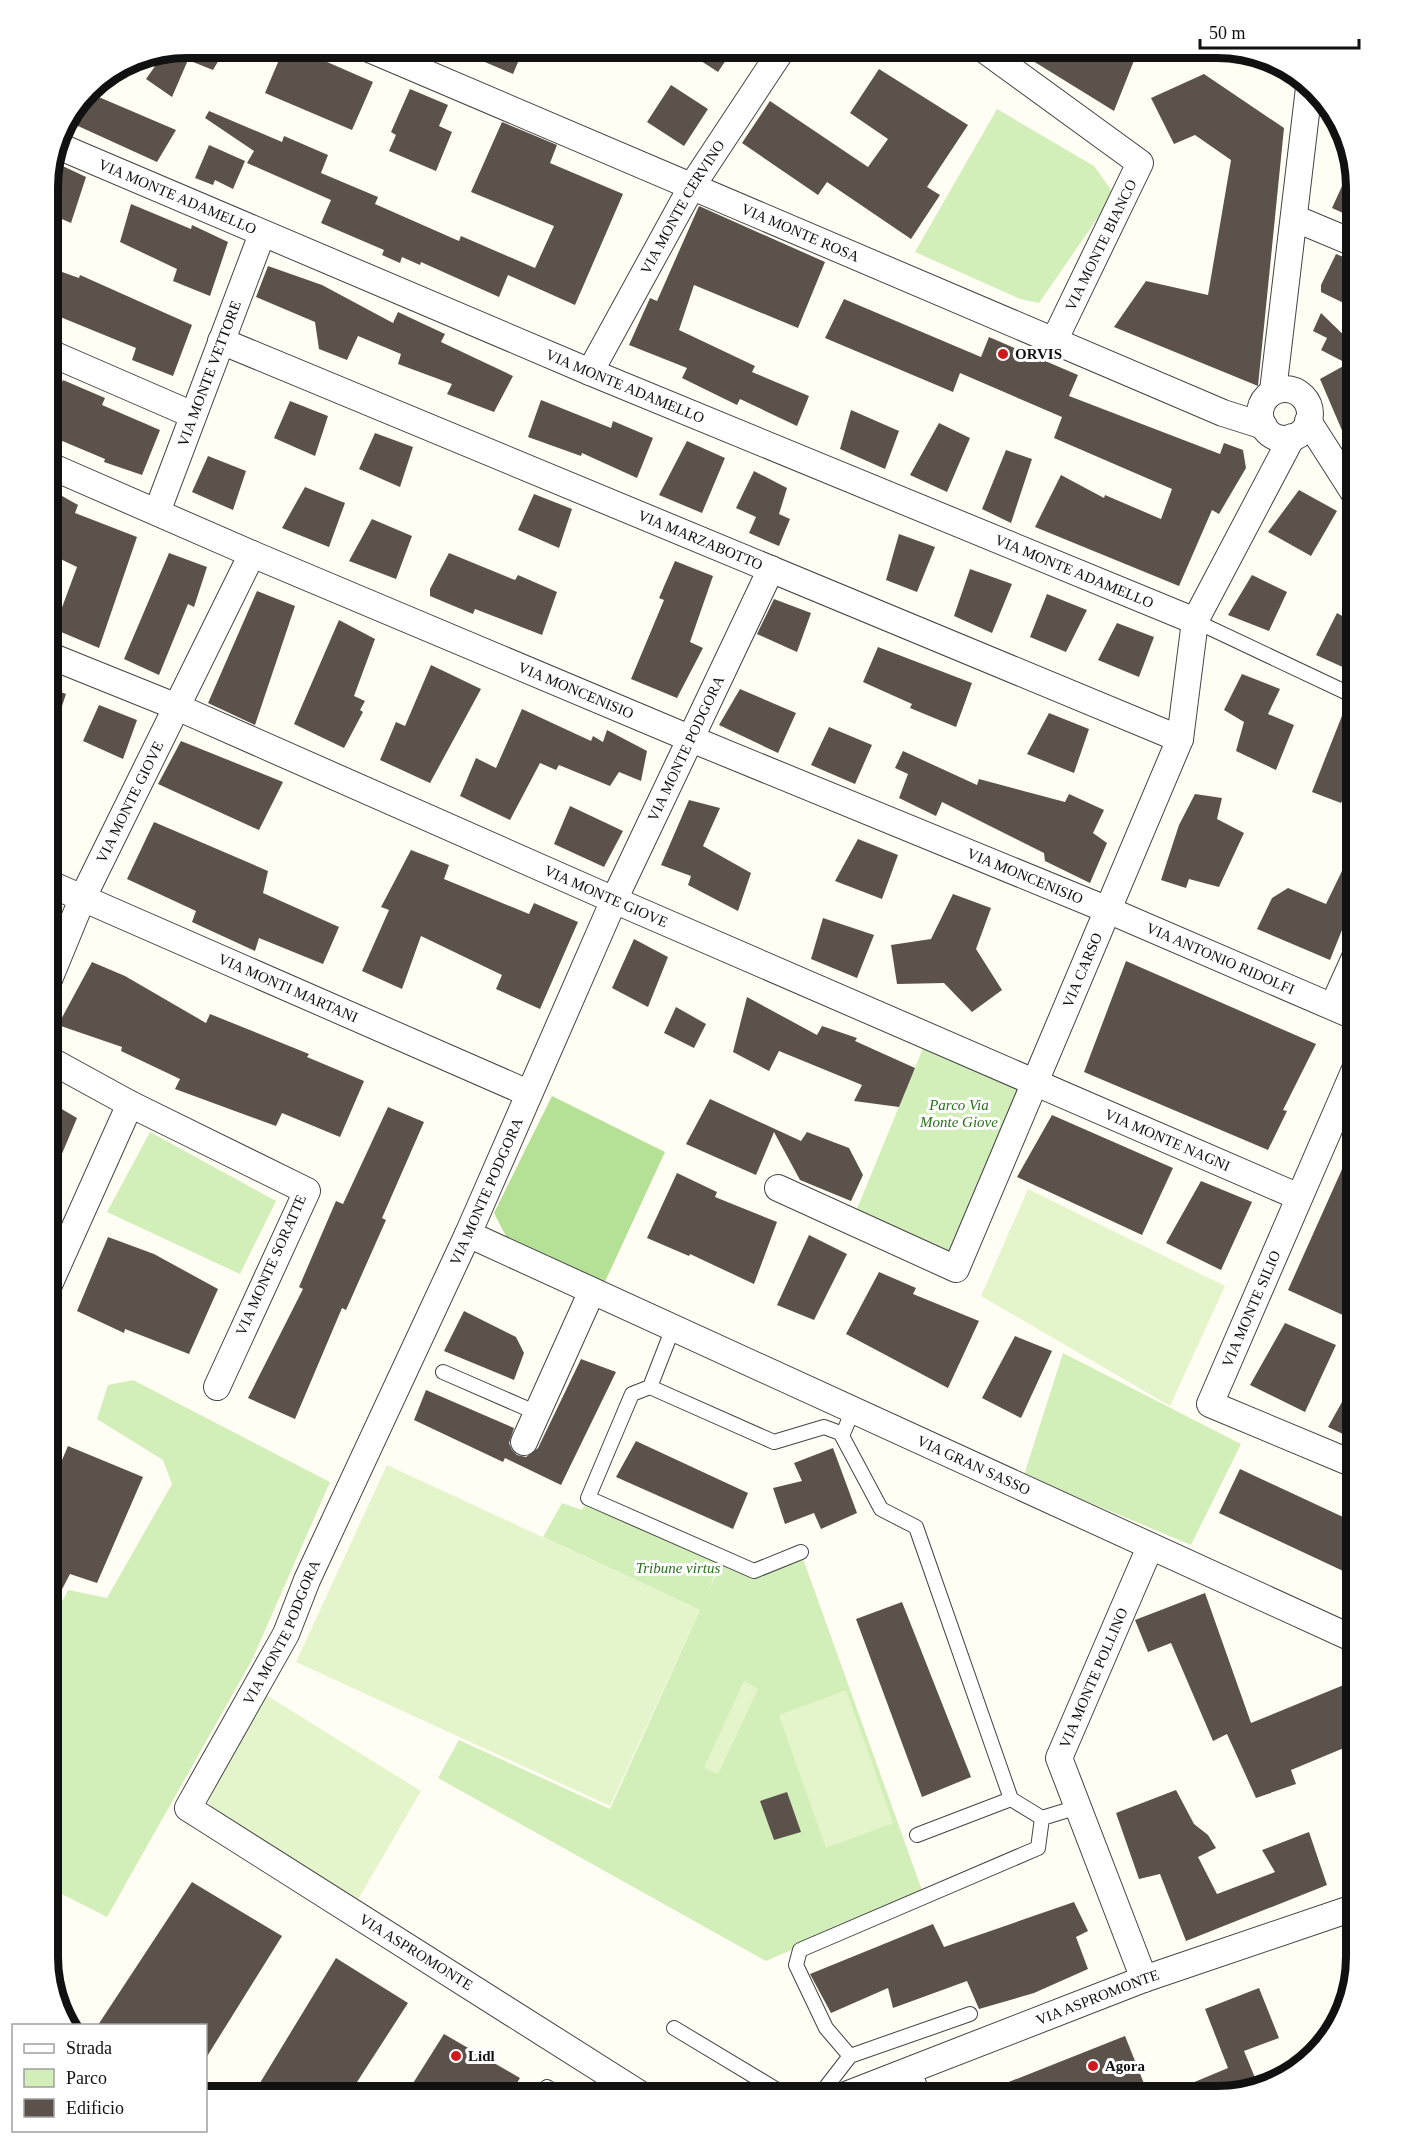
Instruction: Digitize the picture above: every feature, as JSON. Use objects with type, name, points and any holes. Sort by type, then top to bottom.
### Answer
[{"type":"street","name":"VIA MONTE ROSA","points":[[393,59],[1235,417],[1281,415]]},
{"type":"street","name":"VIA MONTE CERVINO","points":[[590,372],[692,186],[776,59]]},
{"type":"street","name":"VIA MONTE BIANCO","points":[[997,59],[1140,163],[1054,341]]},
{"type":"street","points":[[1308,96],[1281,337],[1289,375],[1281,415],[1346,484]]},
{"type":"street","name":"VIA MONTE ADAMELLO","points":[[65,149],[590,372],[1195,621]]},
{"type":"street","points":[[1294,219],[1346,240]]},
{"type":"street","name":"VIA MONTE VETTORE","points":[[157,512],[262,234]]},
{"type":"street","name":"VIA MARZABOTTO","points":[[221,341],[1180,739]]},
{"type":"street","points":[[59,357],[193,416]]},
{"type":"street","name":"VIA CARSO","points":[[778,1188],[956,1269],[1180,739],[1195,621],[1263,488],[1281,415]]},
{"type":"street","name":"VIA MONCENISIO","points":[[59,470],[252,554],[689,738],[1108,909]]},
{"type":"street","name":"VIA MONTE GIOVE","points":[[83,897],[252,554]]},
{"type":"street","name":"VIA MONTE PODGORA","points":[[188,1808],[286,1634],[306,1580],[468,1234],[614,900],[771,569]]},
{"type":"street","name":"VIA MONTE GIOVE","points":[[59,659],[177,706],[614,900],[1035,1083]]},
{"type":"street","name":"VIA MONTI MARTANI","points":[[59,887],[528,1093]]},
{"type":"street","points":[[59,956],[83,897]]},
{"type":"street","name":"VIA ANTONIO RIDOLFI","points":[[1108,909],[1346,1012]]},
{"type":"street","points":[[1333,1006],[1346,977]]},
{"type":"street","name":"VIA MONTE SORATTE","points":[[59,1065],[130,1104],[307,1191],[217,1387]]},
{"type":"street","name":"VIA MONTE NAGNI","points":[[1035,1083],[1299,1197]]},
{"type":"street","name":"VIA MONTE SILIO","points":[[1346,1090],[1210,1404],[1346,1462]]},
{"type":"street","points":[[58,1264],[130,1104]]},
{"type":"street","name":"VIA GRAN SASSO","points":[[468,1234],[673,1328],[848,1422],[1150,1547],[1346,1635]]},
{"type":"street","points":[[524,1442],[592,1291]]},
{"type":"street","name":"VIA MONTE POLLINO","points":[[1144,1979],[1059,1758],[1150,1547]]},
{"type":"street","name":"VIA ASPROMONTE","points":[[188,1808],[626,2085]]},
{"type":"street","name":"VIA ASPROMONTE","points":[[870,2086],[1144,1979],[1346,1910]]},
{"type":"lane","points":[[1195,621],[1346,692]]},
{"type":"lane","points":[[650,1387],[673,1328]]},
{"type":"lane","points":[[443,1372],[537,1413]]},
{"type":"lane","points":[[801,1552],[754,1571],[588,1498],[632,1394],[650,1387],[774,1442],[848,1422],[880,1509],[916,1527],[1011,1799],[1042,1818],[1078,1807]]},
{"type":"lane","points":[[917,1835],[1011,1799]]},
{"type":"lane","points":[[850,2056],[820,2018],[796,1965],[800,1950],[1038,1848],[1042,1818]]},
{"type":"lane","points":[[827,2086],[850,2056],[970,2014]]},
{"type":"lane","points":[[674,2028],[770,2086]]},
{"type":"lane","points":[[913,2069],[920,2086]]},
{"type":"green space","points":[[997,109],[1094,166],[1112,191],[1110,200],[1039,303],[1020,299],[915,252]]},
{"type":"green space","name":"Parco Via Monte Giove","points":[[928,1036],[1035,1083],[956,1269],[852,1221]]},
{"type":"green space","points":[[552,1096],[665,1152],[603,1286],[509,1242],[494,1213]]},
{"type":"green space","points":[[150,1132],[276,1201],[240,1274],[107,1212]]},
{"type":"green space","points":[[1028,1189],[1225,1286],[1170,1406],[981,1296]]},
{"type":"green space","points":[[1063,1353],[1241,1444],[1191,1545],[1024,1475]]},
{"type":"green space","points":[[133,1380],[330,1482],[252,1660],[107,1917],[58,1892],[58,1609],[68,1590],[107,1598],[172,1484],[163,1460],[97,1419],[108,1385]]},
{"type":"green space","points":[[387,1465],[700,1610],[610,1806],[296,1662]]},
{"type":"green space","name":"Tribune virtus","points":[[588,1498],[722,1557],[709,1590],[723,1560],[755,1573],[801,1553],[923,1893],[766,1961],[438,1778],[459,1740],[610,1809],[700,1610],[543,1537],[562,1503],[582,1510]]},
{"type":"green space","points":[[744,1681],[758,1689],[718,1774],[704,1768]]},
{"type":"green space","points":[[846,1690],[893,1823],[826,1848],[779,1715]]},
{"type":"green space","points":[[266,1695],[421,1791],[356,1903],[217,1819],[207,1798]]},
{"type":"building","points":[[179,59],[220,59],[213,70],[188,60],[172,97],[146,79],[158,62]]},
{"type":"building","points":[[279,59],[320,59],[373,82],[352,130],[265,93]]},
{"type":"building","points":[[478,59],[519,59],[513,74]]},
{"type":"building","points":[[698,59],[727,59],[718,72]]},
{"type":"building","points":[[1030,59],[1135,59],[1114,111]]},
{"type":"building","points":[[879,69],[968,125],[927,187],[940,195],[911,239],[827,182],[818,195],[742,143],[770,101],[868,167],[888,139],[850,113]]},
{"type":"building","points":[[1204,74],[1284,128],[1258,386],[1114,327],[1146,281],[1208,295],[1231,160],[1195,135],[1174,144],[1151,98]]},
{"type":"building","points":[[671,85],[708,109],[684,146],[647,122]]},
{"type":"building","points":[[410,89],[448,105],[439,126],[452,132],[436,171],[389,151],[396,135],[391,132]]},
{"type":"building","points":[[96,96],[176,130],[157,162],[75,125]]},
{"type":"building","points":[[209,111],[282,142],[284,136],[328,155],[321,173],[378,197],[375,204],[459,241],[461,236],[535,268],[554,226],[471,192],[502,122],[557,145],[550,163],[623,194],[575,305],[508,275],[499,297],[421,262],[420,265],[402,257],[400,263],[382,255],[384,250],[321,223],[331,200],[247,163],[254,151],[205,118]]},
{"type":"building","points":[[209,145],[245,161],[233,189],[215,180],[213,185],[195,178]]},
{"type":"building","points":[[61,165],[86,177],[71,223],[59,218]]},
{"type":"building","points":[[1342,186],[1346,188],[1346,214],[1332,208]]},
{"type":"building","points":[[131,204],[191,229],[192,225],[228,242],[210,296],[173,281],[177,269],[120,242]]},
{"type":"building","points":[[699,206],[825,262],[798,328],[694,285],[679,330],[755,366],[752,372],[809,396],[797,426],[740,399],[737,405],[682,378],[687,368],[629,345],[650,298],[657,301]]},
{"type":"building","points":[[1336,254],[1346,258],[1346,304],[1321,292],[1321,285]]},
{"type":"building","points":[[268,266],[322,285],[393,323],[398,312],[445,334],[441,342],[513,376],[494,412],[447,394],[452,384],[398,364],[401,354],[358,336],[347,360],[319,349],[315,322],[256,297]]},
{"type":"building","points":[[59,271],[79,278],[80,275],[192,325],[173,376],[132,360],[136,348],[59,316]]},
{"type":"building","points":[[844,299],[981,357],[989,337],[1078,375],[1069,396],[1220,454],[1224,443],[1243,450],[1246,468],[1219,514],[1212,510],[1179,586],[1035,527],[1061,475],[1104,498],[1105,495],[1161,519],[1172,489],[1054,438],[1062,417],[960,373],[953,392],[825,338]]},
{"type":"building","points":[[1321,313],[1346,337],[1346,363],[1321,350],[1327,338],[1313,331]]},
{"type":"building","points":[[1346,365],[1346,440],[1320,379]]},
{"type":"building","points":[[63,380],[105,398],[102,405],[160,430],[142,475],[104,462],[105,459],[59,440],[59,389]]},
{"type":"building","points":[[541,400],[611,428],[613,421],[653,438],[637,478],[582,453],[581,456],[528,437]]},
{"type":"building","points":[[290,401],[328,416],[315,456],[274,438]]},
{"type":"building","points":[[851,410],[899,431],[885,469],[840,449]]},
{"type":"building","points":[[939,423],[970,438],[947,492],[910,475]]},
{"type":"building","points":[[375,433],[413,447],[400,487],[359,469]]},
{"type":"building","points":[[687,441],[725,458],[702,513],[659,495]]},
{"type":"building","points":[[1006,450],[1032,459],[1011,523],[982,509]]},
{"type":"building","points":[[208,456],[246,471],[233,510],[192,492]]},
{"type":"building","points":[[754,471],[787,488],[779,514],[790,519],[779,546],[749,533],[756,517],[736,508]]},
{"type":"building","points":[[305,487],[345,503],[329,547],[282,528]]},
{"type":"building","points":[[1299,490],[1337,511],[1311,556],[1268,532]]},
{"type":"building","points":[[59,494],[78,505],[75,513],[137,537],[99,648],[59,631],[59,616],[77,567],[59,558]]},
{"type":"building","points":[[534,494],[572,509],[559,548],[518,530]]},
{"type":"building","points":[[372,519],[412,536],[396,579],[349,561]]},
{"type":"building","points":[[899,534],[935,547],[917,592],[886,580]]},
{"type":"building","points":[[169,553],[207,567],[194,607],[188,604],[159,675],[124,659]]},
{"type":"building","points":[[449,553],[515,580],[518,575],[557,592],[542,635],[475,609],[473,614],[430,596],[430,589]]},
{"type":"building","points":[[675,561],[713,576],[690,642],[703,648],[677,698],[631,679],[664,600],[659,598]]},
{"type":"building","points":[[970,569],[1012,584],[992,633],[954,616]]},
{"type":"building","points":[[1252,575],[1287,592],[1269,631],[1228,615]]},
{"type":"building","points":[[257,591],[295,606],[255,725],[208,703]]},
{"type":"building","points":[[1047,594],[1087,610],[1066,652],[1030,637]]},
{"type":"building","points":[[774,599],[811,613],[797,652],[757,634]]},
{"type":"building","points":[[1337,613],[1346,618],[1346,668],[1316,655]]},
{"type":"building","points":[[339,620],[375,639],[354,696],[365,701],[360,710],[363,712],[344,748],[294,724]]},
{"type":"building","points":[[1117,623],[1154,637],[1139,677],[1098,660]]},
{"type":"building","points":[[878,647],[972,683],[956,727],[910,708],[912,704],[863,682]]},
{"type":"building","points":[[431,665],[481,689],[430,783],[380,760],[396,722],[405,726]]},
{"type":"building","points":[[1242,674],[1280,689],[1268,714],[1294,725],[1276,770],[1236,751],[1244,722],[1224,710]]},
{"type":"building","points":[[740,689],[796,713],[778,753],[719,725]]},
{"type":"building","points":[[59,691],[66,694],[59,716]]},
{"type":"building","points":[[99,705],[137,720],[123,759],[83,741]]},
{"type":"building","points":[[1346,706],[1346,793],[1341,803],[1312,792]]},
{"type":"building","points":[[522,709],[591,741],[593,736],[603,742],[607,730],[647,751],[641,781],[619,772],[610,786],[559,765],[556,770],[540,763],[510,820],[460,796],[476,758],[496,768]]},
{"type":"building","points":[[1049,713],[1089,729],[1074,773],[1027,754]]},
{"type":"building","points":[[829,727],[872,745],[855,784],[811,765]]},
{"type":"building","points":[[181,741],[283,782],[259,830],[158,784]]},
{"type":"building","points":[[903,751],[977,785],[979,779],[1065,802],[1069,794],[1104,810],[1093,833],[1107,843],[1090,883],[1045,861],[1044,853],[942,802],[936,816],[899,798],[908,774],[895,768]]},
{"type":"building","points":[[1195,794],[1222,798],[1217,819],[1244,833],[1219,887],[1189,879],[1186,888],[1161,880],[1179,825]]},
{"type":"building","points":[[689,800],[720,808],[703,846],[751,873],[738,911],[688,885],[691,876],[661,865]]},
{"type":"building","points":[[570,806],[623,831],[604,867],[554,844]]},
{"type":"building","points":[[154,822],[268,871],[263,893],[339,927],[323,964],[259,938],[255,951],[192,922],[196,911],[127,879]]},
{"type":"building","points":[[858,839],[898,855],[882,899],[835,881]]},
{"type":"building","points":[[411,850],[449,865],[444,879],[529,914],[534,903],[578,922],[540,1009],[496,989],[502,975],[421,936],[402,989],[362,971],[389,910],[381,907]]},
{"type":"building","points":[[1346,863],[1346,920],[1330,960],[1257,929],[1272,898],[1288,888],[1326,904]]},
{"type":"building","points":[[953,894],[991,908],[976,949],[1002,990],[972,1012],[944,983],[897,984],[891,945],[931,939]]},
{"type":"building","points":[[823,918],[874,935],[857,978],[811,959]]},
{"type":"building","points":[[634,939],[668,957],[648,1007],[612,988]]},
{"type":"building","points":[[1126,961],[1316,1044],[1283,1110],[1287,1111],[1268,1150],[1084,1072]]},
{"type":"building","points":[[92,962],[125,976],[206,1023],[210,1014],[309,1054],[307,1057],[364,1081],[340,1137],[282,1113],[276,1126],[175,1089],[180,1079],[121,1051],[122,1047],[59,1024]]},
{"type":"building","points":[[747,997],[817,1035],[822,1026],[857,1038],[855,1041],[915,1068],[899,1107],[854,1101],[862,1085],[779,1051],[769,1071],[733,1052]]},
{"type":"building","points":[[676,1007],[706,1024],[694,1048],[664,1033]]},
{"type":"building","points":[[710,1099],[801,1141],[807,1132],[849,1148],[863,1175],[851,1201],[800,1180],[774,1132],[756,1175],[686,1144]]},
{"type":"building","points":[[58,1107],[77,1118],[58,1162]]},
{"type":"building","points":[[388,1107],[424,1122],[382,1218],[386,1220],[346,1310],[342,1308],[295,1419],[248,1398],[303,1289],[299,1287],[336,1201],[343,1204]]},
{"type":"building","points":[[1052,1115],[1173,1168],[1142,1235],[1017,1177]]},
{"type":"building","points":[[1346,1160],[1346,1316],[1288,1290]]},
{"type":"building","points":[[677,1173],[717,1192],[715,1197],[777,1222],[754,1284],[690,1254],[689,1256],[647,1238]]},
{"type":"building","points":[[1201,1181],[1252,1202],[1221,1270],[1166,1243]]},
{"type":"building","points":[[809,1235],[847,1254],[814,1320],[777,1305]]},
{"type":"building","points":[[108,1237],[154,1254],[218,1289],[189,1354],[125,1329],[124,1333],[77,1311]]},
{"type":"building","points":[[879,1272],[916,1288],[913,1294],[979,1321],[948,1388],[846,1334]]},
{"type":"building","points":[[464,1311],[516,1337],[524,1353],[514,1380],[444,1351]]},
{"type":"building","points":[[1285,1323],[1336,1345],[1305,1412],[1250,1385]]},
{"type":"building","points":[[1015,1336],[1052,1351],[1021,1418],[982,1398]]},
{"type":"building","points":[[581,1359],[616,1372],[561,1485],[505,1458],[503,1462],[414,1420],[426,1390],[514,1428],[509,1443],[517,1455],[526,1457],[538,1448]]},
{"type":"building","points":[[1346,1395],[1346,1435],[1328,1427]]},
{"type":"building","points":[[636,1441],[748,1493],[733,1529],[616,1477]]},
{"type":"building","points":[[68,1446],[143,1477],[97,1583],[70,1574],[58,1597],[58,1469]]},
{"type":"building","points":[[833,1448],[857,1513],[821,1529],[814,1513],[785,1524],[773,1488],[802,1481],[794,1463]]},
{"type":"building","points":[[1240,1469],[1346,1518],[1346,1572],[1219,1513]]},
{"type":"building","points":[[1205,1593],[1251,1723],[1346,1684],[1346,1747],[1291,1770],[1296,1784],[1256,1798],[1227,1734],[1213,1741],[1171,1643],[1148,1652],[1135,1620]]},
{"type":"building","points":[[902,1602],[971,1777],[922,1797],[856,1619]]},
{"type":"building","points":[[1176,1790],[1194,1824],[1208,1835],[1216,1848],[1198,1857],[1217,1894],[1275,1872],[1262,1850],[1309,1832],[1327,1885],[1186,1941],[1160,1874],[1139,1879],[1116,1813]]},
{"type":"building","points":[[787,1792],[801,1832],[774,1840],[760,1801]]},
{"type":"building","points":[[192,1882],[282,1936],[207,2056],[207,2024],[99,2024]]},
{"type":"building","points":[[1074,1902],[1088,1931],[1076,1937],[1088,1969],[1034,1993],[979,2009],[967,1981],[893,2008],[888,1988],[831,2013],[810,1974],[933,1924],[944,1947]]},
{"type":"building","points":[[336,1958],[408,2003],[355,2085],[259,2085]]},
{"type":"building","name":"Agora","points":[[1259,1988],[1279,2038],[1244,2051],[1256,2079],[1217,2086],[1185,2086],[1228,2068],[1205,2009]]},
{"type":"building","name":"Lidl","points":[[444,2034],[520,2078],[516,2085],[412,2085]]},
{"type":"building","name":"Agora","points":[[1125,2036],[1145,2086],[999,2086]]},
{"type":"place","name":"ORVIS","points":[[1003,354]]},
{"type":"place","name":"Lidl","points":[[456,2056]]},
{"type":"place","name":"Agora","points":[[1093,2066]]}]
